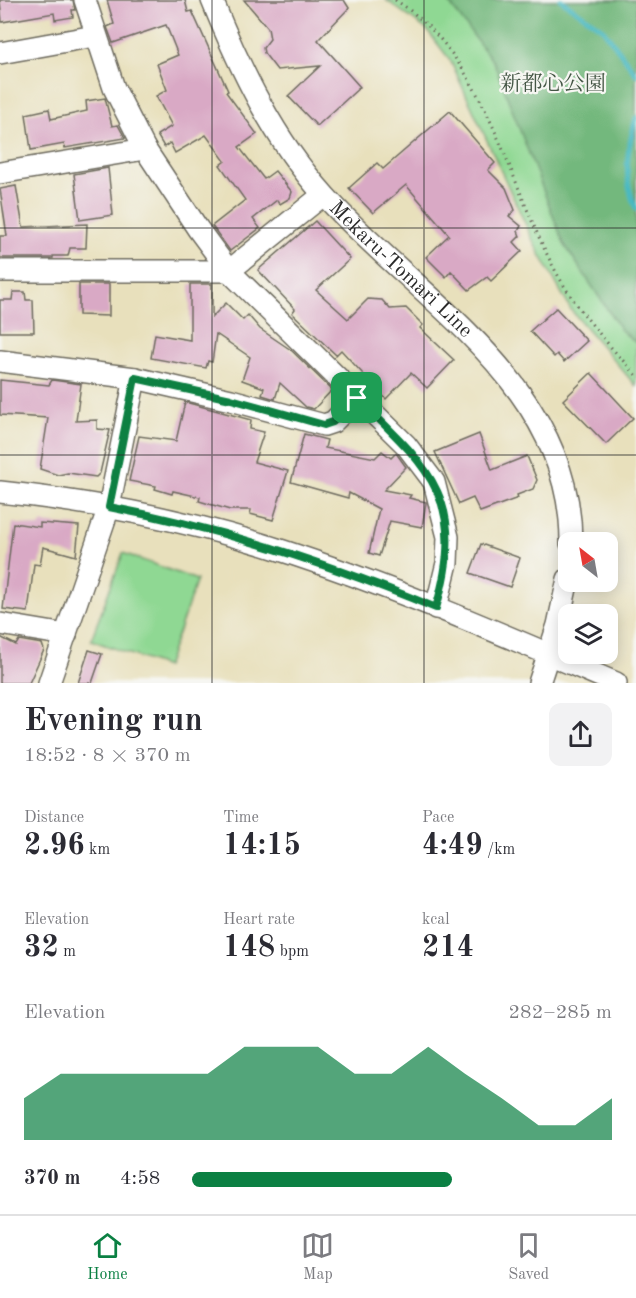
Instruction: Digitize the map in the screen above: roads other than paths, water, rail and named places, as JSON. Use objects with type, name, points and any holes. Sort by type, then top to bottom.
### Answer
[{"type":"street","points":[[85,0],[114,88],[145,149],[229,271],[406,445],[434,482],[448,537],[447,562],[436,608]]},
{"type":"street","name":"Mekaru-Tomari Line","points":[[212,0],[259,99],[323,195],[493,358],[522,393],[549,438],[558,461],[569,514],[570,532]]},
{"type":"street","points":[[0,53],[95,36]]},
{"type":"street","points":[[0,173],[145,149]]},
{"type":"street","points":[[0,271],[229,271],[323,195]]},
{"type":"street","points":[[0,360],[135,378],[231,399],[324,425],[333,422],[357,398]]},
{"type":"street","points":[[49,683],[109,507],[135,378]]},
{"type":"street","points":[[0,492],[109,507],[174,521],[275,548],[373,582],[616,683]]},
{"type":"street","points":[[539,683],[565,592]]},
{"type":"street","points":[[0,624],[66,635]]},
{"type":"waterway","points":[[561,0],[603,29],[636,74]]},
{"type":"waterway","points":[[636,118],[627,164],[629,186],[636,209]]},
{"type":"park label","name":"新都心公園","points":[[553,84]]}]
